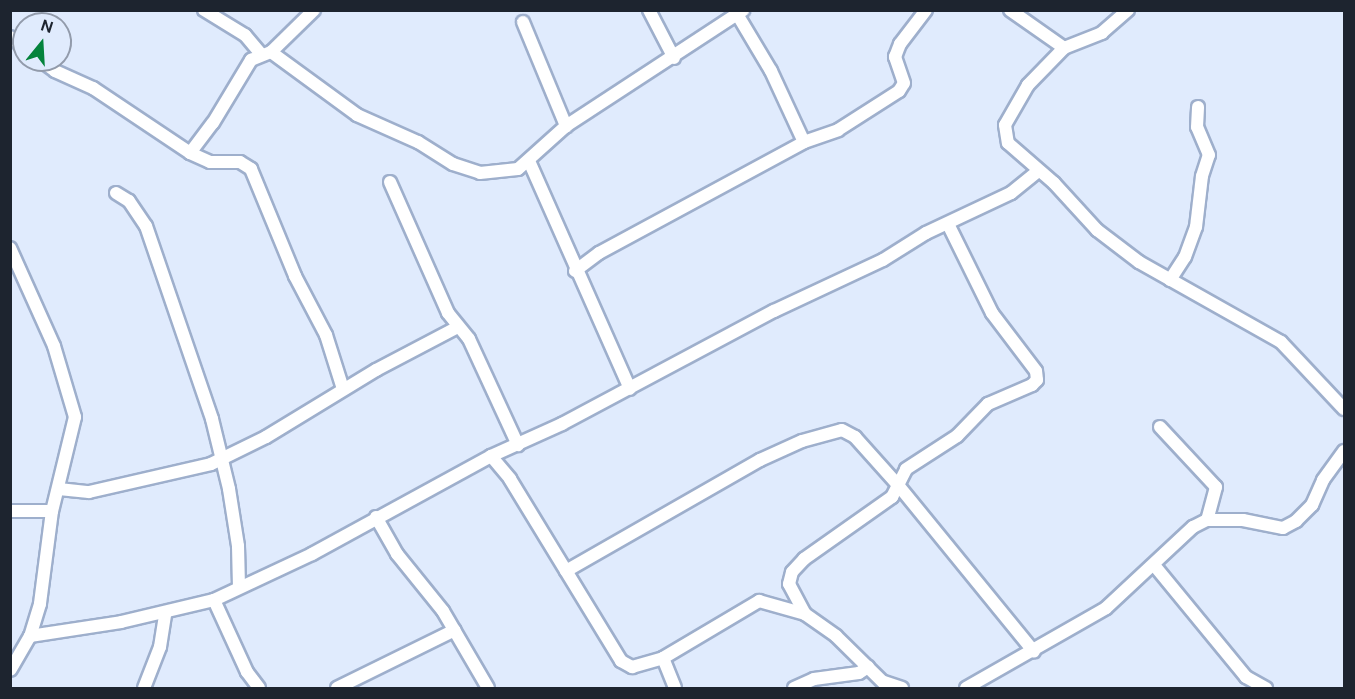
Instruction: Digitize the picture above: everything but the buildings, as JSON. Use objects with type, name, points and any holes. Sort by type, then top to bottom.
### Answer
[{"type":"street","points":[[204,10],[245,35],[266,53],[357,115],[418,142],[453,164],[480,173],[519,169],[566,126],[674,58],[740,12],[804,142]]},
{"type":"street","points":[[190,153],[213,123],[251,60],[266,53],[314,10]]},
{"type":"street","points":[[649,10],[674,58]]},
{"type":"street","points":[[575,271],[609,248],[804,142],[838,130],[899,91],[904,83],[895,57],[900,44],[926,10]]},
{"type":"street","points":[[1010,10],[1064,48]]},
{"type":"street","points":[[1128,10],[1102,33],[1064,48],[1028,85],[1005,125],[1008,143],[1054,183],[1097,230],[1170,280],[1274,337],[1344,409]]},
{"type":"street","points":[[523,22],[566,126]]},
{"type":"street","points":[[57,72],[93,88],[190,153],[210,162],[240,162],[251,168],[295,276],[326,335],[343,389]]},
{"type":"street","points":[[1170,280],[1185,257],[1196,227],[1202,176],[1209,155],[1197,127],[1198,107]]},
{"type":"street","points":[[529,161],[575,271],[630,389]]},
{"type":"street","points":[[30,636],[165,614],[214,600],[238,586],[312,554],[491,456],[518,445],[630,389],[1011,193],[1038,171]]},
{"type":"street","points":[[390,182],[395,201],[437,283],[448,313],[470,339],[518,445]]},
{"type":"street","points":[[116,193],[129,201],[146,226],[223,457],[238,546],[238,586]]},
{"type":"street","points":[[902,688],[886,685],[805,614],[789,584],[792,572],[804,559],[892,497],[906,469],[957,436],[988,405],[1032,386],[1037,380],[1036,371],[992,313],[948,224]]},
{"type":"street","points":[[10,248],[54,346],[73,404],[73,431],[52,511],[40,604],[30,636],[10,670]]},
{"type":"street","points":[[59,489],[89,492],[211,464],[266,437],[343,389],[458,327]]},
{"type":"street","points":[[1160,427],[1216,487],[1207,520]]},
{"type":"street","points":[[566,571],[760,460],[842,430],[855,437],[898,485],[1034,652]]},
{"type":"street","points":[[966,688],[1034,652],[1107,608],[1193,527],[1207,520],[1243,520],[1283,528],[1312,505],[1323,480],[1344,451]]},
{"type":"street","points":[[491,456],[510,479],[621,661],[632,668],[663,658],[759,601],[805,614]]},
{"type":"street","points":[[10,511],[52,511]]},
{"type":"street","points":[[376,517],[397,554],[455,630],[488,688]]},
{"type":"street","points":[[1154,565],[1245,677],[1266,688]]},
{"type":"street","points":[[214,600],[247,672],[259,688]]},
{"type":"street","points":[[144,688],[160,647],[165,614]]},
{"type":"street","points":[[337,688],[455,630]]},
{"type":"street","points":[[663,658],[675,688]]},
{"type":"street","points":[[794,688],[814,679],[859,673],[868,667]]}]
